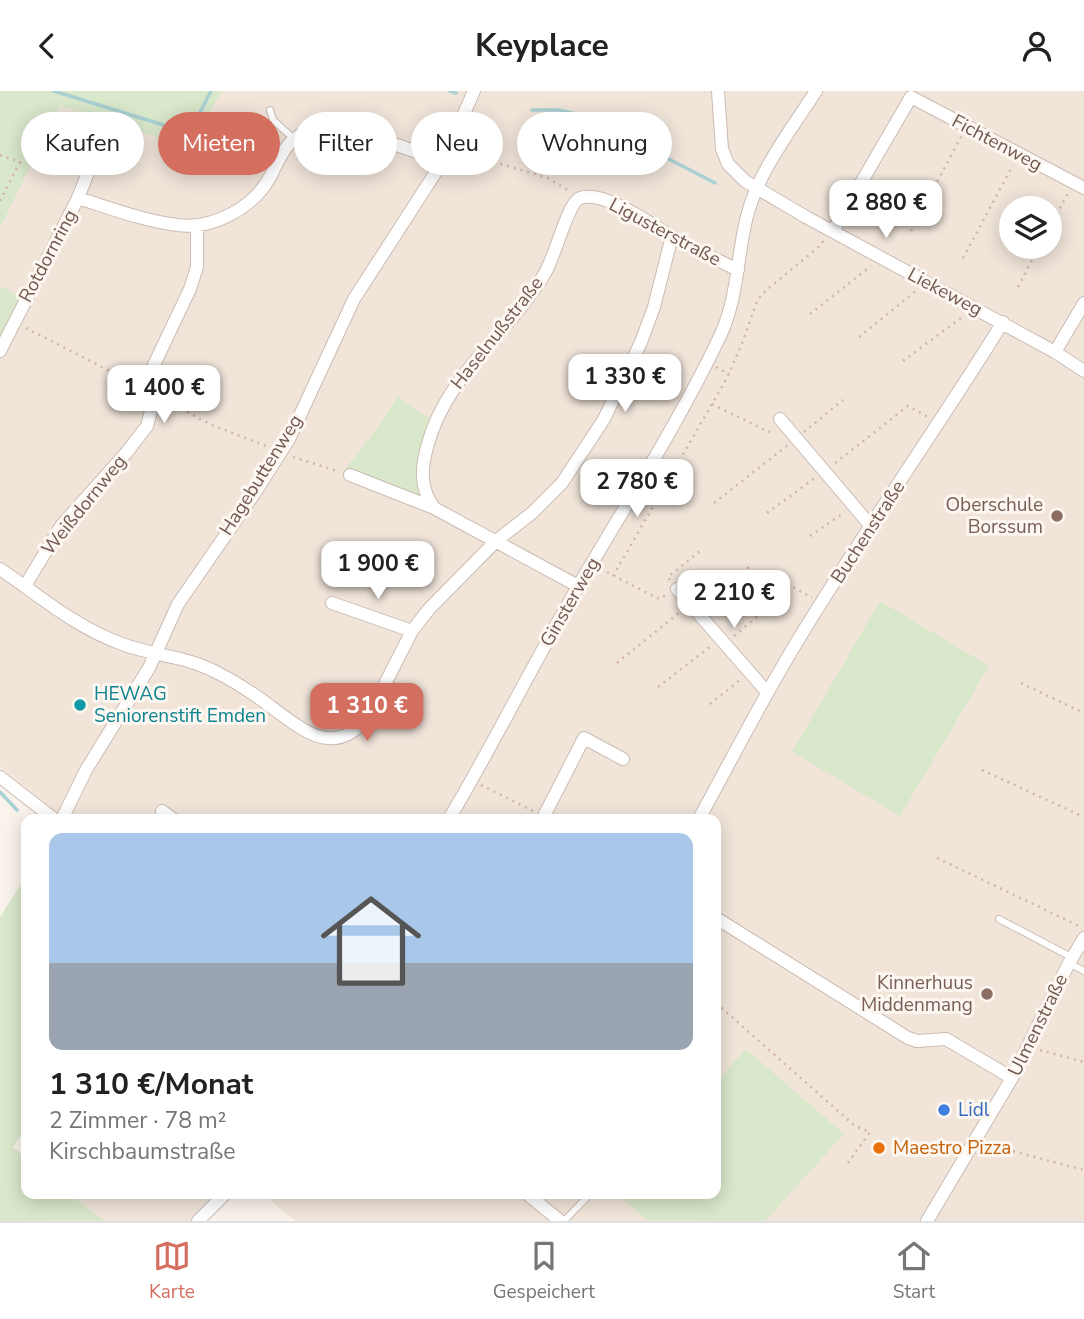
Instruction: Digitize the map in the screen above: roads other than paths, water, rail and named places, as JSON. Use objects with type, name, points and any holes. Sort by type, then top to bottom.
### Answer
[{"type":"street","name":"Hagebuttenweg","points":[[465,112],[474,91]]},
{"type":"street","name":"Liekeweg","points":[[718,91],[721,140],[725,157],[736,174],[831,231],[1003,322],[1084,371]]},
{"type":"street","name":"Ginsterweg","points":[[452,814],[578,586],[694,387],[722,331],[735,288],[748,213],[757,189],[816,91]]},
{"type":"street","name":"Fichtenweg","points":[[831,231],[911,97],[1079,185]]},
{"type":"street","name":"Rotdornring","points":[[78,198],[160,222],[178,226],[197,225],[227,215],[251,201],[268,180],[284,148],[294,139]]},
{"type":"street","name":"Rotdornring","points":[[0,351],[87,175]]},
{"type":"street","name":"Hagebuttenweg","points":[[64,814],[86,770],[132,699],[178,604],[281,452],[361,288],[433,175]]},
{"type":"street","name":"Ligusterstraße","points":[[586,197],[607,201],[653,223],[737,270]]},
{"type":"street","name":"Haselnußstraße","points":[[434,508],[422,484],[423,460],[437,415],[452,389],[545,273],[573,202],[586,197]]},
{"type":"street","name":"Weißdornweg","points":[[25,586],[61,526],[127,452],[146,426],[151,411],[152,369],[190,289],[197,267],[197,225]]},
{"type":"street","points":[[0,569],[52,607],[94,633],[124,646],[195,662],[257,696],[317,736],[336,738],[354,732],[362,725],[412,631],[443,591],[562,483],[604,419],[641,342],[654,307],[672,236]]},
{"type":"street","points":[[1055,352],[1084,303]]},
{"type":"street","name":"Buchenstraße","points":[[702,814],[767,692],[821,603],[1003,322]]},
{"type":"street","points":[[780,419],[870,525]]},
{"type":"street","points":[[350,475],[434,508],[578,586]]},
{"type":"street","points":[[677,589],[767,692]]},
{"type":"street","points":[[332,603],[412,631]]},
{"type":"street","points":[[546,814],[584,738],[623,758]]},
{"type":"street","points":[[0,777],[48,814]]},
{"type":"street","points":[[721,921],[908,1038],[917,1041],[946,1039],[1012,1078]]},
{"type":"street","name":"Ulmenstraße","points":[[927,1221],[1012,1078],[1084,937]]},
{"type":"street","points":[[198,1221],[220,1199]]},
{"type":"street","points":[[534,1199],[559,1220]]},
{"type":"lane","points":[[270,110],[273,120],[294,139]]},
{"type":"lane","points":[[999,919],[1071,960],[1084,971]]},
{"type":"lane","points":[[559,1220],[584,1199]]},
{"type":"waterway","points":[[54,91],[173,128],[187,128],[198,116],[211,91]]},
{"type":"waterway","points":[[450,91],[456,93]]},
{"type":"waterway","points":[[532,110],[558,110],[586,116],[715,183]]},
{"type":"waterway","points":[[0,792],[17,810]]},
{"type":"place","name":"Oberschule Borssum","points":[[1057,516]]},
{"type":"place","name":"HEWAG Seniorenstift Emden","points":[[80,705]]},
{"type":"place","name":"Kinnerhuus Middenmang","points":[[987,994]]},
{"type":"place","name":"Lidl","points":[[944,1110]]},
{"type":"place","name":"Maestro Pizza","points":[[879,1148]]}]
